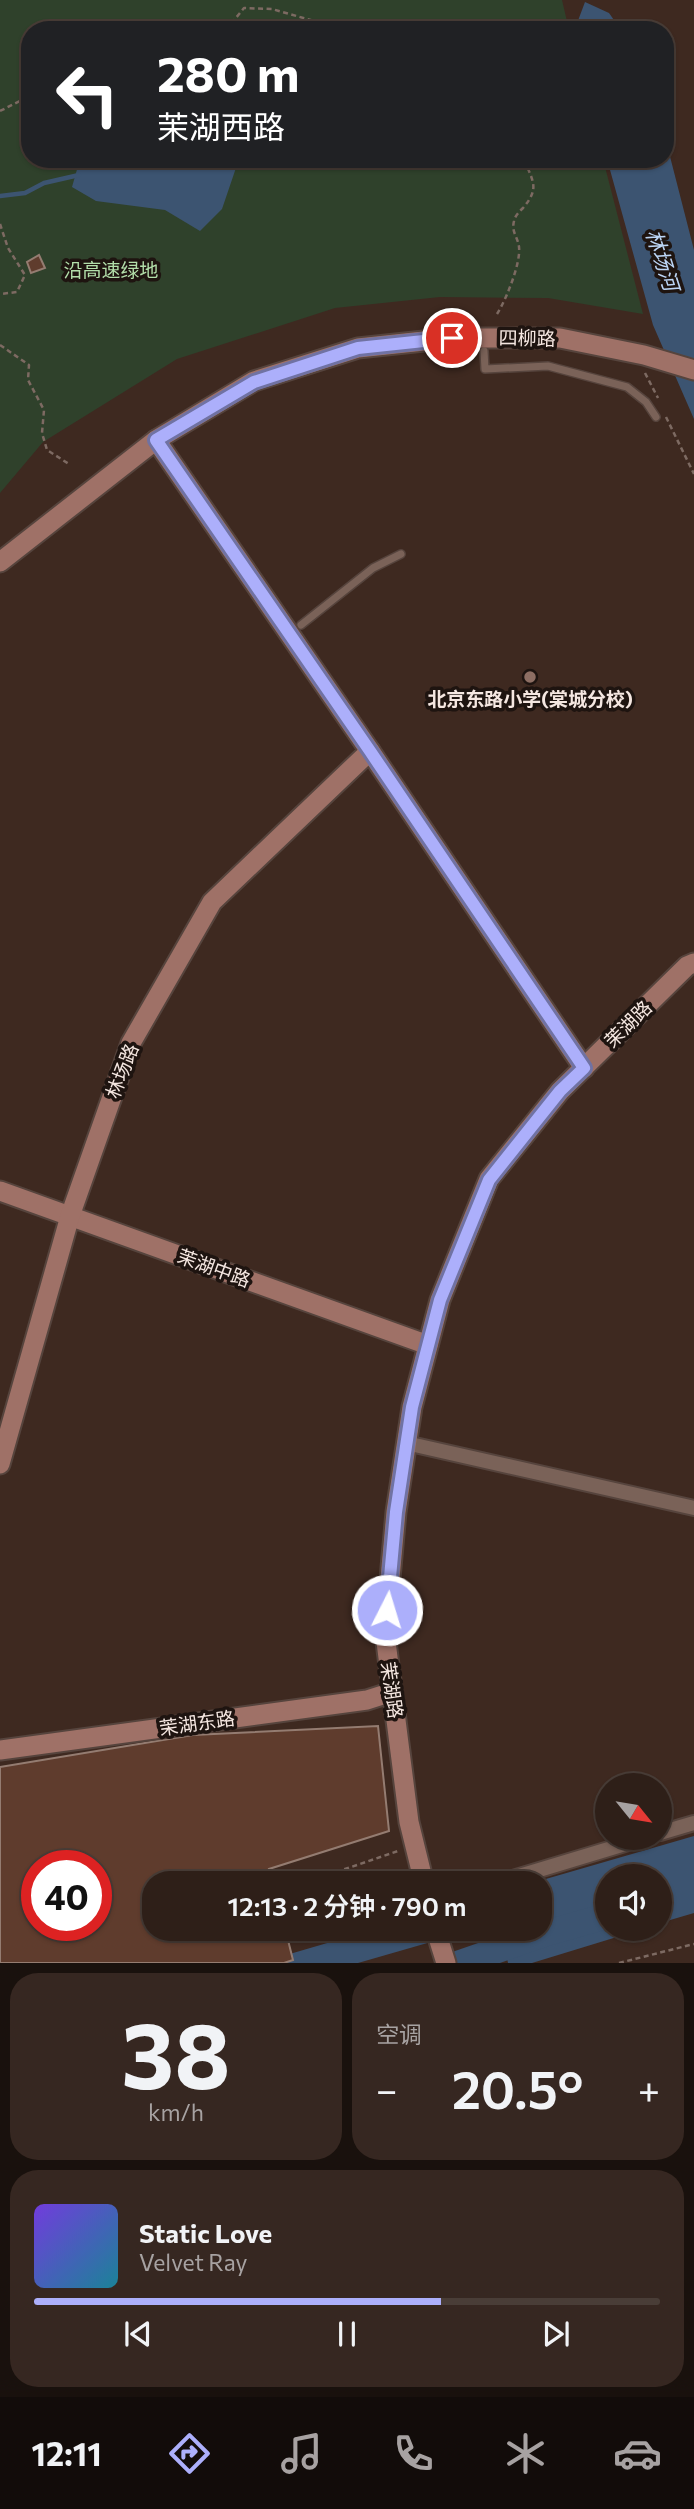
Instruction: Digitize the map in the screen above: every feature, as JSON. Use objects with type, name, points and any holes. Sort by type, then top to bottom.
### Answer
[{"type":"street","name":"四柳路","points":[[0,562],[156,440],[254,382],[358,348],[452,338],[560,338],[644,355],[694,370]]},
{"type":"street","points":[[156,440],[584,1068]]},
{"type":"street","name":"林场路","points":[[0,1464],[70,1216],[131,1042],[212,902],[370,751]]},
{"type":"street","name":"茉湖路","points":[[421,1871],[409,1822],[384,1634],[396,1512],[412,1407],[440,1300],[489,1180],[560,1091],[687,966],[694,963]]},
{"type":"street","name":"茉湖中路","points":[[0,1191],[428,1345]]},
{"type":"street","points":[[407,1443],[694,1508]]},
{"type":"street","name":"茉湖东路","points":[[0,1750],[366,1700],[392,1692]]},
{"type":"street","points":[[672,1829],[694,1823]]},
{"type":"street","points":[[536,1871],[605,1850]]},
{"type":"street","points":[[439,1941],[446,1963]]},
{"type":"lane","points":[[484,351],[485,369],[548,366],[627,387],[646,402],[656,417]]},
{"type":"lane","points":[[301,625],[373,568],[401,554]]},
{"type":"path","points":[[233,21],[244,8],[272,9],[314,21]]},
{"type":"path","points":[[0,111],[21,100]]},
{"type":"path","points":[[497,314],[520,258],[519,244],[513,231],[514,219],[532,197],[535,186],[528,168]]},
{"type":"path","points":[[0,224],[8,248],[25,275],[17,292],[0,294]]},
{"type":"path","points":[[0,345],[29,365],[28,380],[44,410],[42,433],[47,450],[69,464]]},
{"type":"path","points":[[339,1871],[401,1850]]},
{"type":"path","points":[[619,1963],[694,1944]]},
{"type":"green space","name":"沿高速绿地","points":[[0,0],[562,0],[567,21],[21,21],[21,168],[605,168],[643,314],[548,298],[440,297],[335,308],[177,359],[43,442],[0,493]]},
{"type":"water","points":[[585,2],[609,13],[615,21],[578,21]]},
{"type":"water","points":[[77,168],[236,168],[222,209],[200,231],[165,210],[96,201],[72,187]]},
{"type":"water","name":"林场河","points":[[609,168],[673,168],[694,250],[694,419],[653,325]]},
{"type":"water","points":[[694,1836],[694,1913],[672,1919],[672,1864],[597,1864],[646,1850],[672,1850],[672,1842]]},
{"type":"water","points":[[595,1865],[595,1941],[604,1941],[532,1963],[508,1963],[503,1941],[552,1941],[552,1877]]},
{"type":"water","points":[[334,1941],[434,1941],[358,1963],[259,1963]]},
{"type":"building","points":[[39,255],[45,268],[31,273],[27,262]]},
{"type":"building","points":[[378,1726],[389,1831],[270,1871],[142,1871],[142,1941],[288,1941],[293,1960],[284,1963],[0,1963],[0,1767],[193,1735]]},
{"type":"waterway","points":[[0,196],[25,193],[44,183],[79,175]]},
{"type":"waterway","points":[[460,1963],[595,1919]]},
{"type":"place","name":"北京东路小学(棠城分校)","points":[[530,677]]},
{"type":"route","points":[[387,1610],[396,1512],[412,1407],[440,1300],[489,1180],[560,1091],[584,1068],[156,440],[254,382],[358,348],[452,338]]}]
